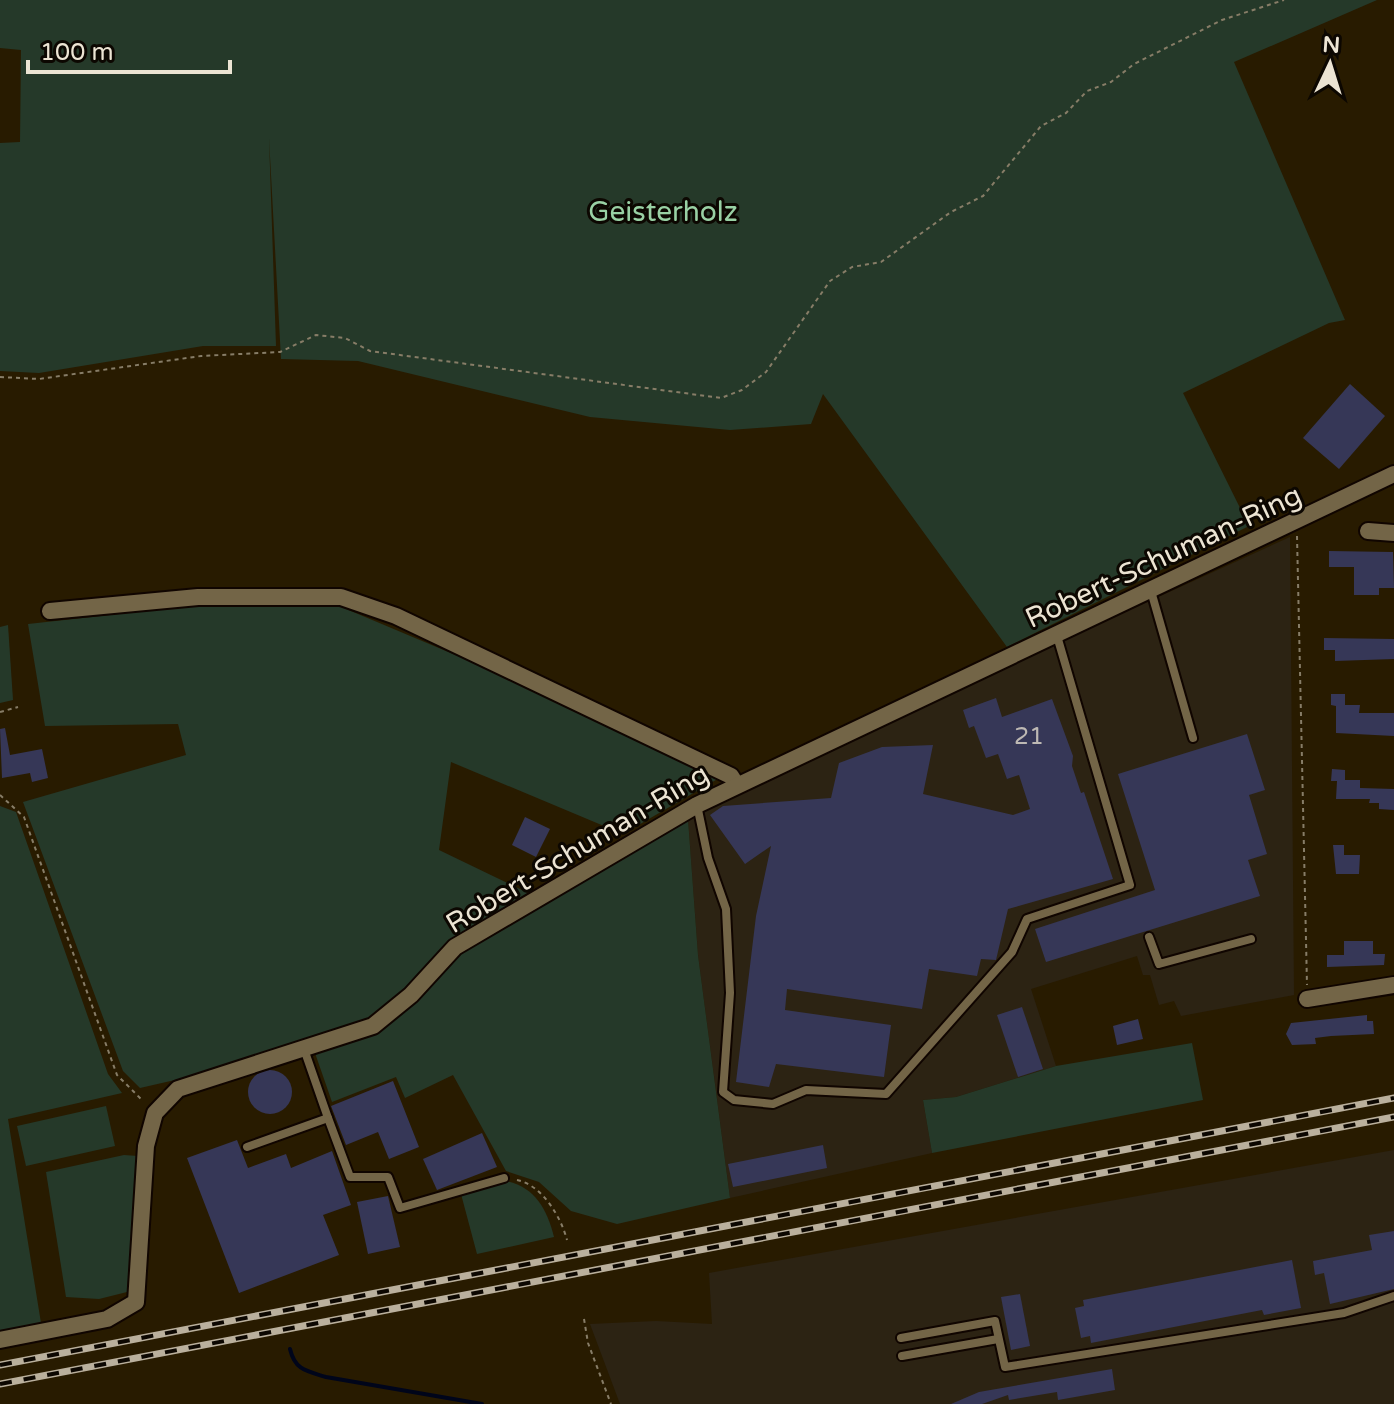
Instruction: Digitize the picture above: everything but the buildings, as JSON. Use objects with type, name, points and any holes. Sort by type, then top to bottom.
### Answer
[{"type":"street","name":"Robert-Schuman-Ring","points":[[155,1113],[178,1089],[373,1026],[411,995],[455,947],[736,784],[1057,636],[1394,474]]},
{"type":"street","points":[[1368,531],[1394,533]]},
{"type":"street","name":"Robert-Schuman-Ring","points":[[50,611],[198,597],[341,597],[424,629],[731,776],[736,784]]},
{"type":"street","points":[[1307,999],[1394,985]]},
{"type":"street","points":[[0,1340],[107,1319],[136,1302],[146,1146],[155,1113]]},
{"type":"lane","points":[[1151,591],[1193,738]]},
{"type":"lane","points":[[697,805],[708,858],[726,909],[730,993],[723,1092],[734,1100],[773,1104],[806,1090],[886,1094],[1012,952],[1027,919],[1130,885],[1057,636]]},
{"type":"lane","points":[[1149,937],[1159,964],[1251,939]]},
{"type":"lane","points":[[304,1047],[350,1177],[388,1177],[400,1208],[504,1178]]},
{"type":"lane","points":[[247,1147],[328,1118]]},
{"type":"lane","points":[[901,1338],[995,1321],[1005,1367],[1344,1313],[1394,1296]]},
{"type":"lane","points":[[902,1356],[998,1339]]},
{"type":"path","points":[[0,377],[39,379],[201,356],[280,352],[316,335],[345,338],[370,351],[721,398],[742,390],[766,372],[830,281],[852,267],[881,262],[951,212],[983,196],[1041,126],[1066,113],[1087,91],[1111,82],[1134,64],[1222,20],[1284,0]]},
{"type":"path","points":[[1297,522],[1307,999]]},
{"type":"path","points":[[0,712],[18,707]]},
{"type":"path","points":[[0,795],[24,817],[117,1075],[155,1113]]},
{"type":"path","points":[[504,1178],[523,1181],[543,1195],[564,1228],[567,1240]]},
{"type":"path","points":[[584,1319],[588,1343],[611,1404]]},
{"type":"shaded area","points":[[1290,537],[1294,995],[1181,1016],[1174,1001],[1159,1005],[1150,975],[1143,975],[1137,956],[1031,989],[1056,1066],[956,1097],[923,1100],[932,1153],[730,1198],[698,955],[688,819],[774,772]]},
{"type":"shaded area","points":[[1394,1150],[1394,1404],[620,1404],[590,1324],[656,1321],[712,1324],[709,1273]]},
{"type":"green space","name":"Geisterholz","points":[[0,0],[1377,0],[1234,62],[1345,320],[1329,323],[1183,393],[1249,526],[1007,647],[823,394],[811,424],[730,430],[590,417],[358,361],[281,359],[269,138],[276,346],[203,346],[39,373],[0,371],[0,143],[20,142],[21,50],[0,48]]},
{"type":"green space","points":[[201,605],[339,606],[465,659],[721,777],[623,834],[451,762],[439,850],[528,893],[450,941],[406,992],[369,1019],[188,1077],[140,1088],[123,1071],[23,802],[186,755],[178,724],[45,726],[28,624]]},
{"type":"green space","points":[[8,625],[13,700],[0,703],[0,627]]},
{"type":"green space","points":[[0,806],[16,812],[108,1074],[122,1093],[8,1119],[41,1323],[0,1331]]},
{"type":"green space","points":[[688,819],[698,955],[730,1198],[617,1224],[571,1211],[539,1182],[506,1171],[453,1075],[405,1098],[396,1077],[332,1102],[315,1053],[381,1031],[460,952]]},
{"type":"green space","points":[[1192,1043],[1203,1100],[932,1153],[923,1100],[956,1097],[1056,1066]]},
{"type":"green space","points":[[106,1106],[115,1146],[26,1166],[17,1126]]},
{"type":"green space","points":[[124,1155],[138,1156],[127,1292],[99,1299],[66,1297],[46,1172]]},
{"type":"green space","points":[[505,1181],[524,1188],[538,1200],[554,1237],[477,1254],[461,1194]]},
{"type":"waterway","points":[[290,1349],[298,1366],[326,1377],[482,1404]]},
{"type":"railway","points":[[0,1365],[1394,1098]]},
{"type":"railway","points":[[0,1384],[1394,1117]]}]
